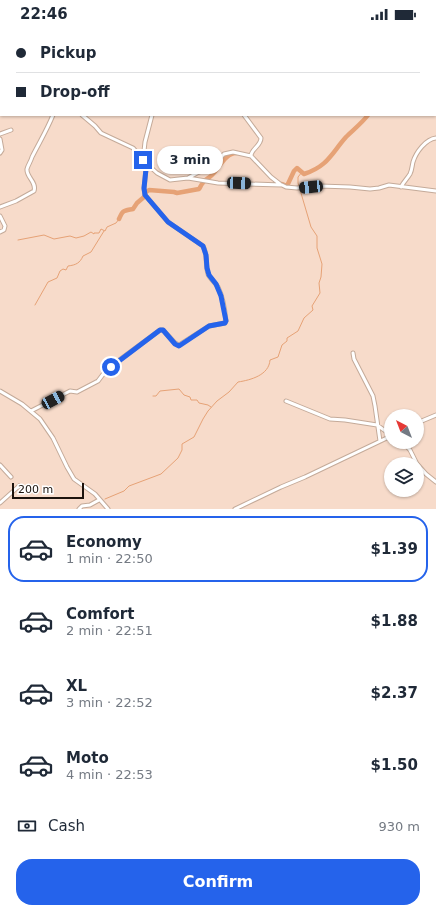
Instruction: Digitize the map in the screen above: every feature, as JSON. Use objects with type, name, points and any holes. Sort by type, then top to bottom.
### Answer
[{"type":"street","points":[[0,208],[34,191],[34,185],[27,172],[28,167],[53,116]]},
{"type":"street","points":[[83,116],[101,133],[133,148],[151,168],[166,179],[174,180],[188,178],[208,181],[282,185]]},
{"type":"street","points":[[31,411],[70,391],[77,392],[98,381],[104,373],[118,361],[138,348],[160,330],[163,330],[175,344],[179,346],[209,326],[225,323],[226,321],[221,296],[216,284],[209,275],[203,246],[168,222],[145,195],[144,188],[146,169],[143,160],[145,142],[152,116]]},
{"type":"street","points":[[245,116],[261,138],[261,142],[252,152],[251,156]]},
{"type":"street","points":[[0,134],[11,130]]},
{"type":"street","points":[[0,138],[2,150],[0,153]]},
{"type":"street","points":[[401,187],[404,180],[410,175],[413,162],[422,146],[433,138],[436,138]]},
{"type":"street","points":[[188,178],[211,167],[221,157],[228,153],[240,153],[251,156],[271,177],[286,187],[297,188],[320,186],[370,189],[389,185],[436,191]]},
{"type":"street","points":[[0,216],[5,226],[4,230],[0,232]]},
{"type":"street","points":[[353,353],[354,359],[373,396],[376,406],[380,441]]},
{"type":"street","points":[[0,391],[31,411],[40,419],[48,429],[74,479],[95,494],[108,509]]},
{"type":"street","points":[[286,400],[330,419],[378,426],[384,430]]},
{"type":"street","points":[[424,420],[436,415]]},
{"type":"street","points":[[235,509],[384,439]]},
{"type":"street","points":[[0,465],[11,477]]},
{"type":"street","points":[[424,472],[436,482]]},
{"type":"street","points":[[0,503],[19,486]]},
{"type":"street","points":[[79,509],[82,506],[90,506],[99,500]]},
{"type":"waterway","points":[[282,184],[287,186],[297,168],[304,174],[319,167],[367,116]]},
{"type":"waterway","points":[[119,219],[124,211],[133,209],[149,190],[177,193],[199,189],[205,180],[212,175],[229,155],[237,153]]},
{"type":"waterway","points":[[105,499],[124,491],[129,486],[161,474],[178,458],[182,450],[182,444],[194,437],[208,411],[217,401],[229,392],[238,382],[254,378],[263,373],[269,365],[270,360],[278,357],[282,345],[287,341],[287,338],[298,331],[304,318],[313,310],[312,306],[320,293],[319,283],[322,264],[317,248],[317,236],[311,227],[298,183],[298,177],[302,172]]},
{"type":"waterway","points":[[18,240],[44,235],[54,239],[70,236],[76,238],[91,232],[94,234],[99,233],[101,229],[105,231],[107,227],[116,223],[119,219]]},
{"type":"waterway","points":[[35,305],[48,282],[57,278],[60,271],[63,269],[66,270],[68,266],[77,263],[83,256],[91,252],[104,231]]},
{"type":"waterway","points":[[153,396],[156,396],[160,391],[179,389],[184,395],[190,397],[191,400],[197,400],[199,403],[211,407]]},
{"type":"route","points":[[111,367],[162,329],[175,344],[179,346],[209,326],[225,323],[226,321],[225,310],[219,290],[209,275],[205,249],[197,241],[168,222],[145,195],[144,188],[146,169],[143,160]]}]
